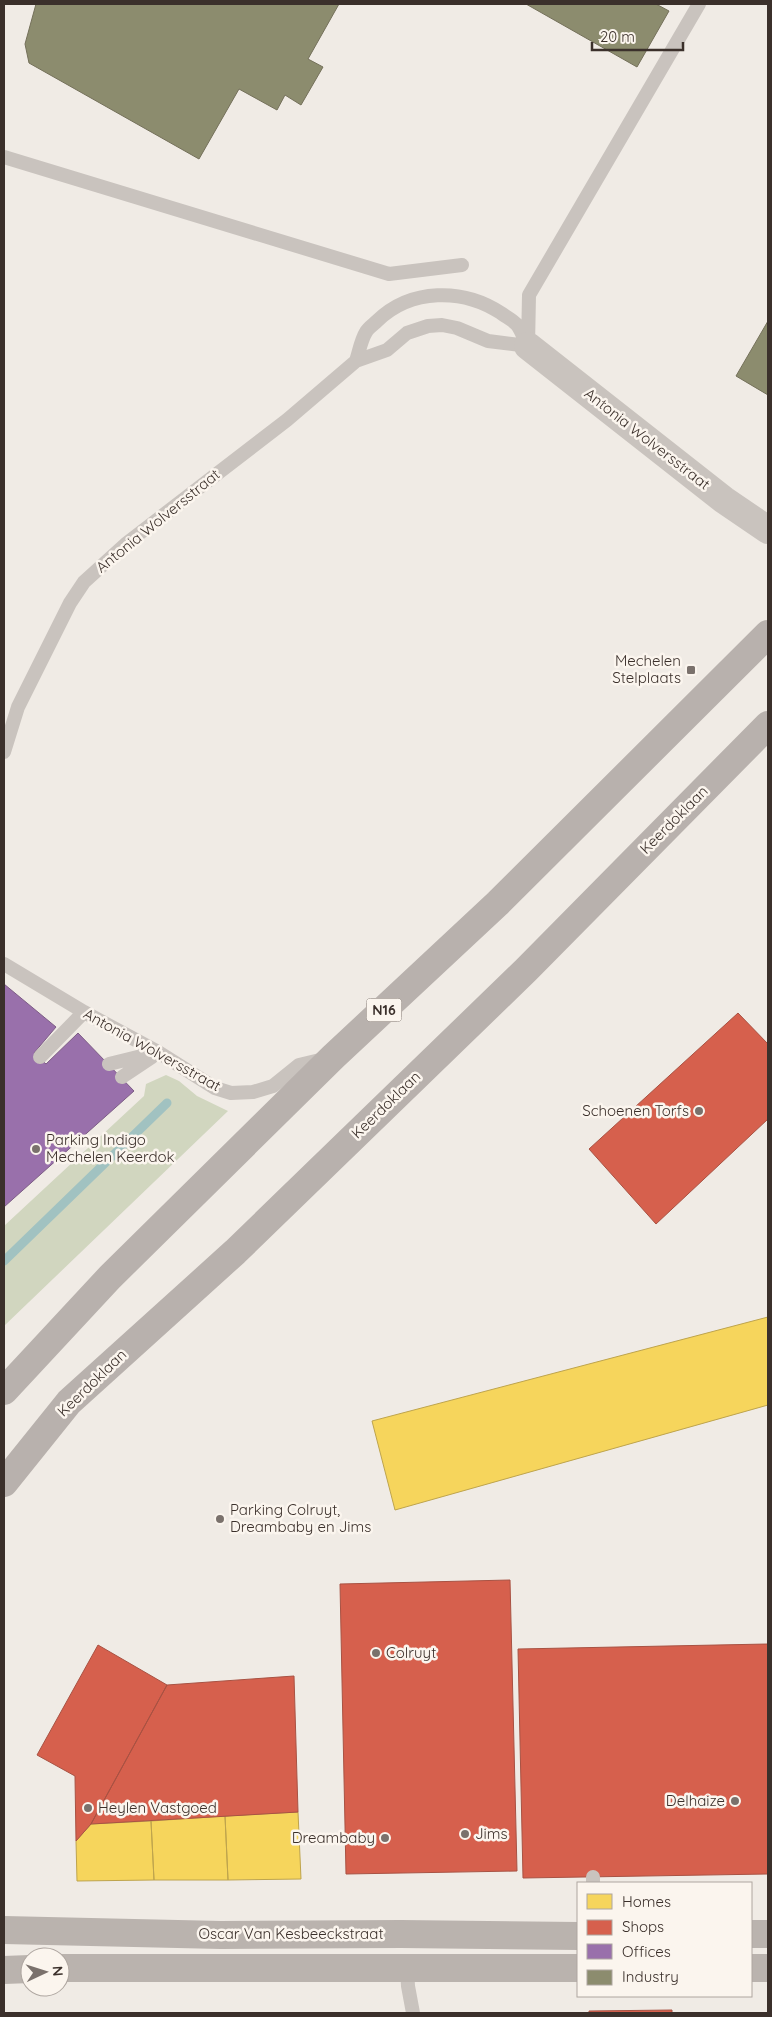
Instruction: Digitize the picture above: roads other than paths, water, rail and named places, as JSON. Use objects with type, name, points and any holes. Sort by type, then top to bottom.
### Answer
[{"type":"main road","name":"N16","points":[[4,1391],[110,1277],[333,1057],[498,902],[768,634]]},
{"type":"main road","name":"Keerdoklaan","points":[[4,1484],[68,1402],[242,1245],[526,970],[768,725]]},
{"type":"main road","name":"Oscar Van Kesbeeckstraat","points":[[4,1930],[221,1935],[577,1936]]},
{"type":"main road","points":[[752,1934],[768,1934]]},
{"type":"main road","points":[[70,1968],[577,1968]]},
{"type":"main road","points":[[752,1968],[768,1968]]},
{"type":"main road","points":[[4,1970],[20,1969]]},
{"type":"street","name":"Antonia Wolversstraat","points":[[528,346],[724,500],[768,530]]},
{"type":"lane","points":[[528,346],[529,295],[699,4]]},
{"type":"lane","points":[[4,156],[389,274],[462,265]]},
{"type":"lane","points":[[356,361],[366,332],[382,316],[409,300],[438,294],[477,300],[491,307],[517,325],[528,346]]},
{"type":"lane","points":[[356,361],[387,350],[408,333],[428,326],[442,325],[457,328],[488,341],[528,346]]},
{"type":"lane","name":"Antonia Wolversstraat","points":[[4,752],[18,707],[70,602],[84,582],[127,542],[287,420],[356,361]]},
{"type":"lane","name":"Antonia Wolversstraat","points":[[4,964],[84,1012],[158,1052],[215,1088],[231,1093],[254,1092],[273,1086],[298,1065],[333,1057]]},
{"type":"lane","points":[[40,1057],[84,1012]]},
{"type":"lane","points":[[109,1064],[158,1052]]},
{"type":"lane","points":[[122,1077],[158,1052]]},
{"type":"lane","points":[[407,1969],[413,2013]]},
{"type":"waterway","points":[[4,1261],[167,1103]]},
{"type":"place","name":"Mechelen Stelplaats","points":[[691,670]]},
{"type":"place","name":"Schoenen Torfs","points":[[699,1111]]},
{"type":"place","name":"Parking Indigo Mechelen Keerdok","points":[[36,1149]]},
{"type":"place","name":"Parking Colruyt, Dreambaby en Jims","points":[[220,1519]]},
{"type":"place","name":"Colruyt","points":[[376,1653]]},
{"type":"place","name":"Delhaize","points":[[735,1801]]},
{"type":"place","name":"Heylen Vastgoed","points":[[88,1808]]},
{"type":"place","name":"Jims","points":[[465,1834]]},
{"type":"place","name":"Dreambaby","points":[[385,1838]]}]
